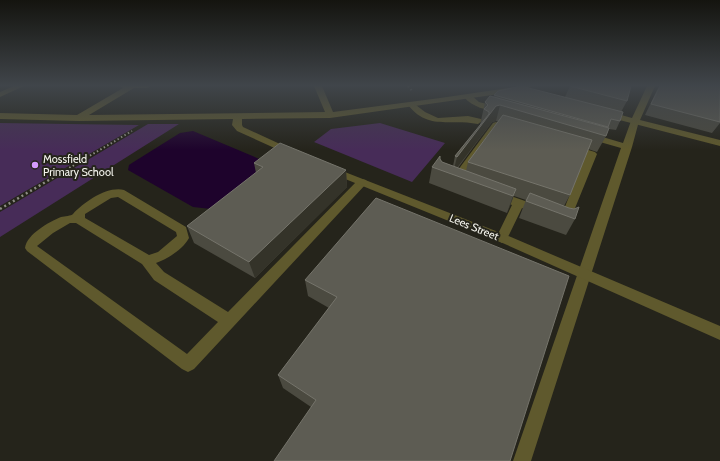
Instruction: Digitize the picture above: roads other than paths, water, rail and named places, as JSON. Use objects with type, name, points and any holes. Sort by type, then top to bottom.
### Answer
[{"type":"street","points":[[79,118],[96,108]]},
{"type":"street","points":[[327,108],[330,115]]},
{"type":"street","points":[[0,116],[79,118],[238,117],[330,115],[391,108]]},
{"type":"street","points":[[415,108],[421,114],[435,120],[448,121],[462,118],[478,121]]},
{"type":"street","points":[[489,108],[506,112]]},
{"type":"street","points":[[522,461],[635,121],[641,108]]},
{"type":"street","points":[[600,112],[720,143]]},
{"type":"street","points":[[238,117],[237,125],[240,129],[248,134],[298,155]]},
{"type":"street","points":[[443,175],[456,180],[565,220],[592,154],[496,125],[456,180]]},
{"type":"street","points":[[581,134],[627,147]]},
{"type":"street","name":"Lees Street","points":[[319,164],[502,238],[720,333]]},
{"type":"street","points":[[229,321],[159,276],[147,260],[80,220],[66,220],[32,243],[31,248],[188,364],[362,182]]},
{"type":"street","points":[[80,220],[78,214],[80,211],[108,195],[120,193],[182,230],[183,238],[160,258],[147,260]]},
{"type":"street","points":[[502,238],[519,203]]},
{"type":"place","name":"Mossfield Primary School","points":[[35,165]]}]
